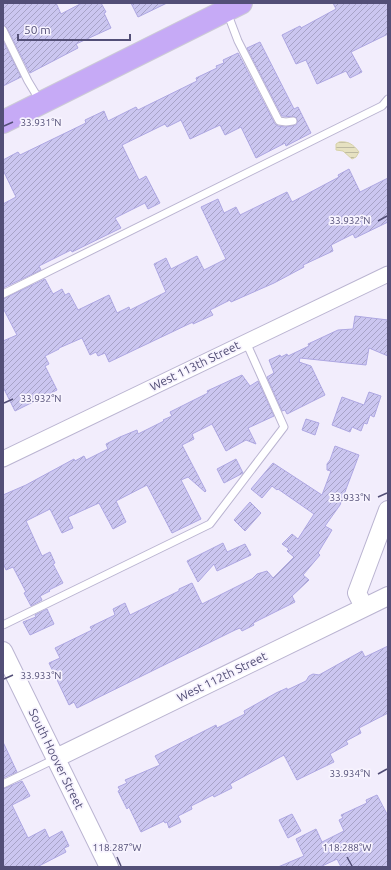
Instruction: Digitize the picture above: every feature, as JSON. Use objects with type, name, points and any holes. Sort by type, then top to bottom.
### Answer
[{"type":"main road","points":[[3,122],[230,5]]},
{"type":"street","name":"West 113th Street","points":[[3,459],[388,274]]},
{"type":"street","points":[[364,607],[358,591],[388,510]]},
{"type":"street","name":"West 112th Street","points":[[56,758],[388,596]]},
{"type":"street","name":"South Hoover Street","points":[[3,651],[109,867]]},
{"type":"lane","points":[[230,5],[238,41],[279,121],[293,121]]},
{"type":"lane","points":[[3,30],[28,81],[41,102]]},
{"type":"lane","points":[[3,294],[382,106],[388,99]]},
{"type":"lane","points":[[3,625],[210,524],[284,428],[246,342]]},
{"type":"lane","points":[[3,784],[56,758]]},
{"type":"shaded area","points":[[339,142],[345,142],[355,147],[359,152],[356,157],[352,159],[343,151],[336,150],[336,144]]},
{"type":"building","points":[[3,3],[56,3],[61,14],[82,3],[101,3],[106,12],[104,13],[111,28],[76,44],[78,48],[30,73],[7,28],[3,25]]},
{"type":"building","points":[[131,3],[167,3],[138,17]]},
{"type":"building","points":[[333,3],[388,3],[388,34],[351,52],[362,72],[350,78],[346,71],[317,84],[306,60],[296,64],[282,35],[300,26],[301,28],[336,9]]},
{"type":"building","points":[[3,41],[21,77],[3,86]]},
{"type":"building","points":[[260,42],[294,109],[298,107],[311,133],[286,146],[285,143],[256,158],[241,127],[225,135],[220,125],[190,139],[181,120],[167,127],[165,124],[122,145],[139,180],[146,176],[160,203],[148,209],[145,203],[115,218],[121,228],[39,266],[41,270],[3,288],[3,204],[16,197],[3,170],[3,160],[18,152],[20,155],[86,123],[85,120],[104,111],[108,121],[136,107],[138,110],[197,81],[196,78],[217,68],[216,66],[224,63],[223,60],[238,53],[275,124],[285,127],[296,125],[298,121],[295,117],[282,116],[247,48]]},
{"type":"building","points":[[349,169],[360,192],[388,178],[388,222],[355,238],[353,234],[331,245],[333,251],[303,265],[304,267],[274,283],[231,302],[230,300],[210,310],[213,315],[193,324],[193,322],[109,362],[105,353],[98,356],[96,352],[90,355],[82,338],[59,348],[45,356],[49,364],[45,366],[57,390],[15,411],[3,387],[3,341],[17,335],[3,308],[3,299],[45,279],[53,294],[62,289],[65,295],[69,293],[78,310],[109,295],[117,313],[129,307],[130,310],[166,292],[154,264],[166,258],[171,269],[197,256],[204,270],[226,259],[201,207],[218,199],[224,213],[236,207],[240,215],[287,192],[292,202],[339,177],[338,175]]},
{"type":"building","points":[[355,316],[388,320],[388,356],[369,348],[366,365],[300,358],[299,362],[311,366],[325,395],[287,414],[285,410],[282,411],[267,377],[274,373],[269,360],[280,355],[281,357],[287,354],[288,356],[309,346],[308,344],[338,330],[353,329]]},
{"type":"building","points":[[242,375],[250,386],[258,381],[274,416],[248,428],[256,444],[246,440],[226,451],[212,424],[192,434],[194,439],[182,445],[206,491],[205,492],[188,477],[181,480],[201,519],[172,533],[147,485],[116,501],[126,522],[113,529],[99,503],[68,517],[73,528],[62,533],[50,509],[26,521],[42,556],[50,552],[55,563],[53,564],[63,583],[40,596],[42,600],[31,606],[24,593],[26,592],[13,567],[6,570],[3,563],[3,495],[26,485],[74,459],[75,461],[84,456],[86,460],[108,449],[106,444],[120,437],[137,430],[138,434],[164,421],[163,420],[172,416],[170,412],[208,393],[207,391]]},
{"type":"building","points":[[369,392],[381,396],[374,417],[370,415],[367,424],[364,423],[361,431],[352,427],[350,432],[332,425],[342,397],[364,405]]},
{"type":"building","points":[[306,419],[319,423],[315,435],[302,430]]},
{"type":"building","points":[[335,446],[359,455],[340,505],[325,526],[332,530],[318,553],[320,555],[303,575],[309,580],[292,596],[295,602],[253,623],[254,625],[242,631],[240,628],[235,630],[77,708],[74,702],[69,705],[49,663],[60,658],[55,648],[92,630],[90,627],[115,615],[113,609],[125,603],[130,615],[192,583],[202,604],[252,579],[257,574],[267,571],[273,578],[294,557],[287,551],[289,549],[282,544],[292,534],[298,539],[314,514],[272,486],[262,498],[251,489],[273,463],[322,495],[331,471],[327,470],[327,464]]},
{"type":"building","points":[[236,459],[243,473],[224,483],[217,469]]},
{"type":"building","points":[[250,502],[261,513],[245,531],[234,520]]},
{"type":"building","points":[[223,543],[227,552],[245,544],[251,555],[217,571],[214,564],[198,582],[187,561]]},
{"type":"building","points":[[47,609],[54,624],[30,635],[23,622],[36,617],[35,615]]},
{"type":"building","points":[[388,646],[388,713],[359,728],[361,733],[346,741],[348,744],[330,754],[334,762],[297,780],[284,755],[230,784],[232,788],[214,797],[213,795],[191,806],[192,809],[178,816],[181,822],[169,828],[167,822],[165,823],[164,821],[141,832],[129,807],[127,809],[118,791],[120,790],[118,787],[127,783],[125,780],[160,765],[155,756],[216,725],[217,728],[245,714],[244,711],[276,693],[287,688],[287,690],[306,681],[309,676],[313,674],[319,675],[362,651],[365,657]]},
{"type":"building","points":[[3,742],[17,772],[3,778]]},
{"type":"building","points":[[22,781],[30,796],[12,805],[28,838],[45,829],[49,838],[62,831],[69,846],[64,848],[66,852],[37,867],[3,867],[3,789]]},
{"type":"building","points":[[377,795],[388,816],[388,867],[341,867],[337,859],[320,867],[278,867],[304,856],[296,839],[316,829],[322,842],[344,831],[339,820],[343,818],[341,815],[367,803],[366,800]]},
{"type":"building","points":[[292,814],[301,831],[288,838],[279,820]]}]
